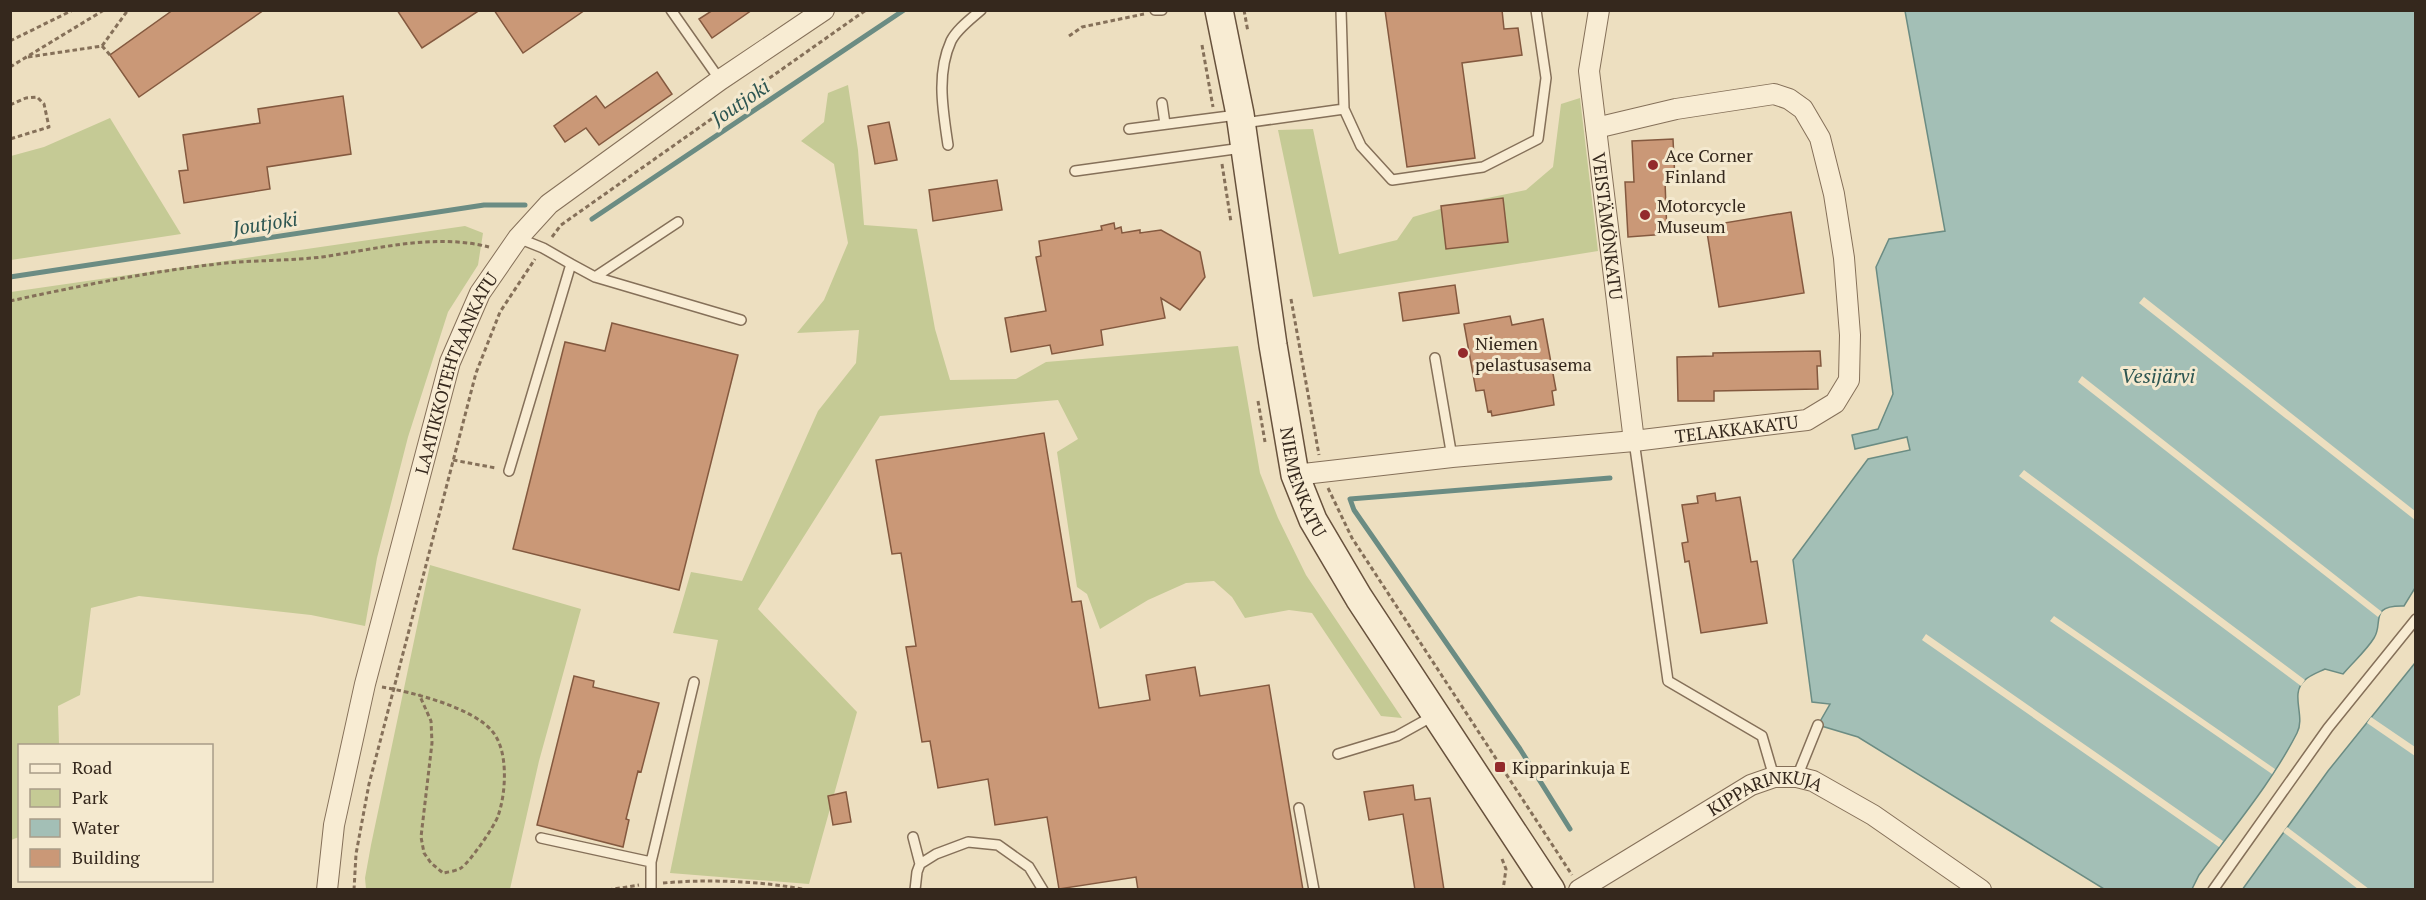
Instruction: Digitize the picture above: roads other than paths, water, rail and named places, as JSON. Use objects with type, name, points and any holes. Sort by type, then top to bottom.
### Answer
[{"type":"street","name":"LAATIKKOTEHTAANKATU","points":[[327,890],[334,825],[365,684],[450,362],[480,293],[513,245],[549,204],[720,80],[824,10]]},
{"type":"street","name":"NIEMENKATU","points":[[1219,10],[1242,128],[1273,345],[1296,475],[1313,520],[1359,598],[1551,890]]},
{"type":"street","name":"VEISTÄMÖNKATU","points":[[1599,10],[1588,71],[1635,441]]},
{"type":"street","name":"TELAKKAKATU","points":[[1296,475],[1452,457],[1635,441],[1807,420],[1834,404],[1849,380],[1850,335],[1844,258],[1834,194],[1820,138],[1803,109],[1789,99],[1774,94],[1676,109],[1596,128]]},
{"type":"street","name":"KIPPARINKUJA","points":[[1579,890],[1751,785],[1774,777],[1797,777],[1813,781],[1873,815],[1981,890]]},
{"type":"lane","points":[[671,10],[720,80]]},
{"type":"lane","points":[[948,145],[941,92],[944,66],[952,40],[966,22],[981,10]]},
{"type":"lane","points":[[1154,11],[1162,10]]},
{"type":"lane","points":[[1341,10],[1344,109],[1361,147],[1392,180],[1483,167],[1538,139],[1546,78],[1536,10]]},
{"type":"lane","points":[[1162,103],[1165,124]]},
{"type":"lane","points":[[1075,171],[1242,128],[1344,109]]},
{"type":"lane","points":[[1129,129],[1165,124],[1242,128]]},
{"type":"lane","points":[[595,277],[678,222]]},
{"type":"lane","points":[[513,245],[543,248],[595,277],[741,320]]},
{"type":"lane","points":[[509,471],[571,264]]},
{"type":"lane","points":[[1435,358],[1452,457]]},
{"type":"lane","points":[[1635,441],[1668,681],[1762,736],[1774,777]]},
{"type":"lane","points":[[2213,890],[2328,728],[2415,619]]},
{"type":"lane","points":[[651,887],[651,862],[694,682]]},
{"type":"lane","points":[[1338,754],[1397,736],[1436,715]]},
{"type":"lane","points":[[1797,777],[1818,725]]},
{"type":"lane","points":[[1299,808],[1314,890]]},
{"type":"lane","points":[[913,837],[920,864]]},
{"type":"lane","points":[[541,838],[651,862]]},
{"type":"lane","points":[[915,890],[916,872],[920,864],[936,854],[968,842],[998,845],[1029,867],[1043,890]]},
{"type":"water","name":"Vesijärvi","points":[[1905,11],[2415,11],[2415,588],[2404,606],[2393,606],[2381,612],[2374,638],[2343,674],[2325,669],[2309,677],[2300,686],[2298,692],[2299,726],[2287,752],[2199,875],[2192,889],[2104,889],[1858,737],[1818,725],[1830,704],[1812,702],[1793,560],[1868,459],[1910,450],[1907,437],[1855,449],[1852,435],[1878,429],[1893,394],[1876,267],[1889,239],[1945,231]]},
{"type":"water","points":[[2415,663],[2415,889],[2242,890],[2328,771]]},
{"type":"waterway","name":"Joutjoki","points":[[592,219],[904,10]]},
{"type":"waterway","name":"Joutjoki","points":[[10,277],[484,205],[525,205]]},
{"type":"waterway","points":[[1570,829],[1520,749],[1354,510],[1350,499],[1610,478]]},
{"type":"place","name":"Ace Corner Finland","points":[[1653,165]]},
{"type":"place","name":"Motorcycle Museum","points":[[1645,215]]},
{"type":"place","name":"Niemen pelastusasema","points":[[1463,353]]},
{"type":"place","name":"Kipparinkuja E","points":[[1500,767]]}]
